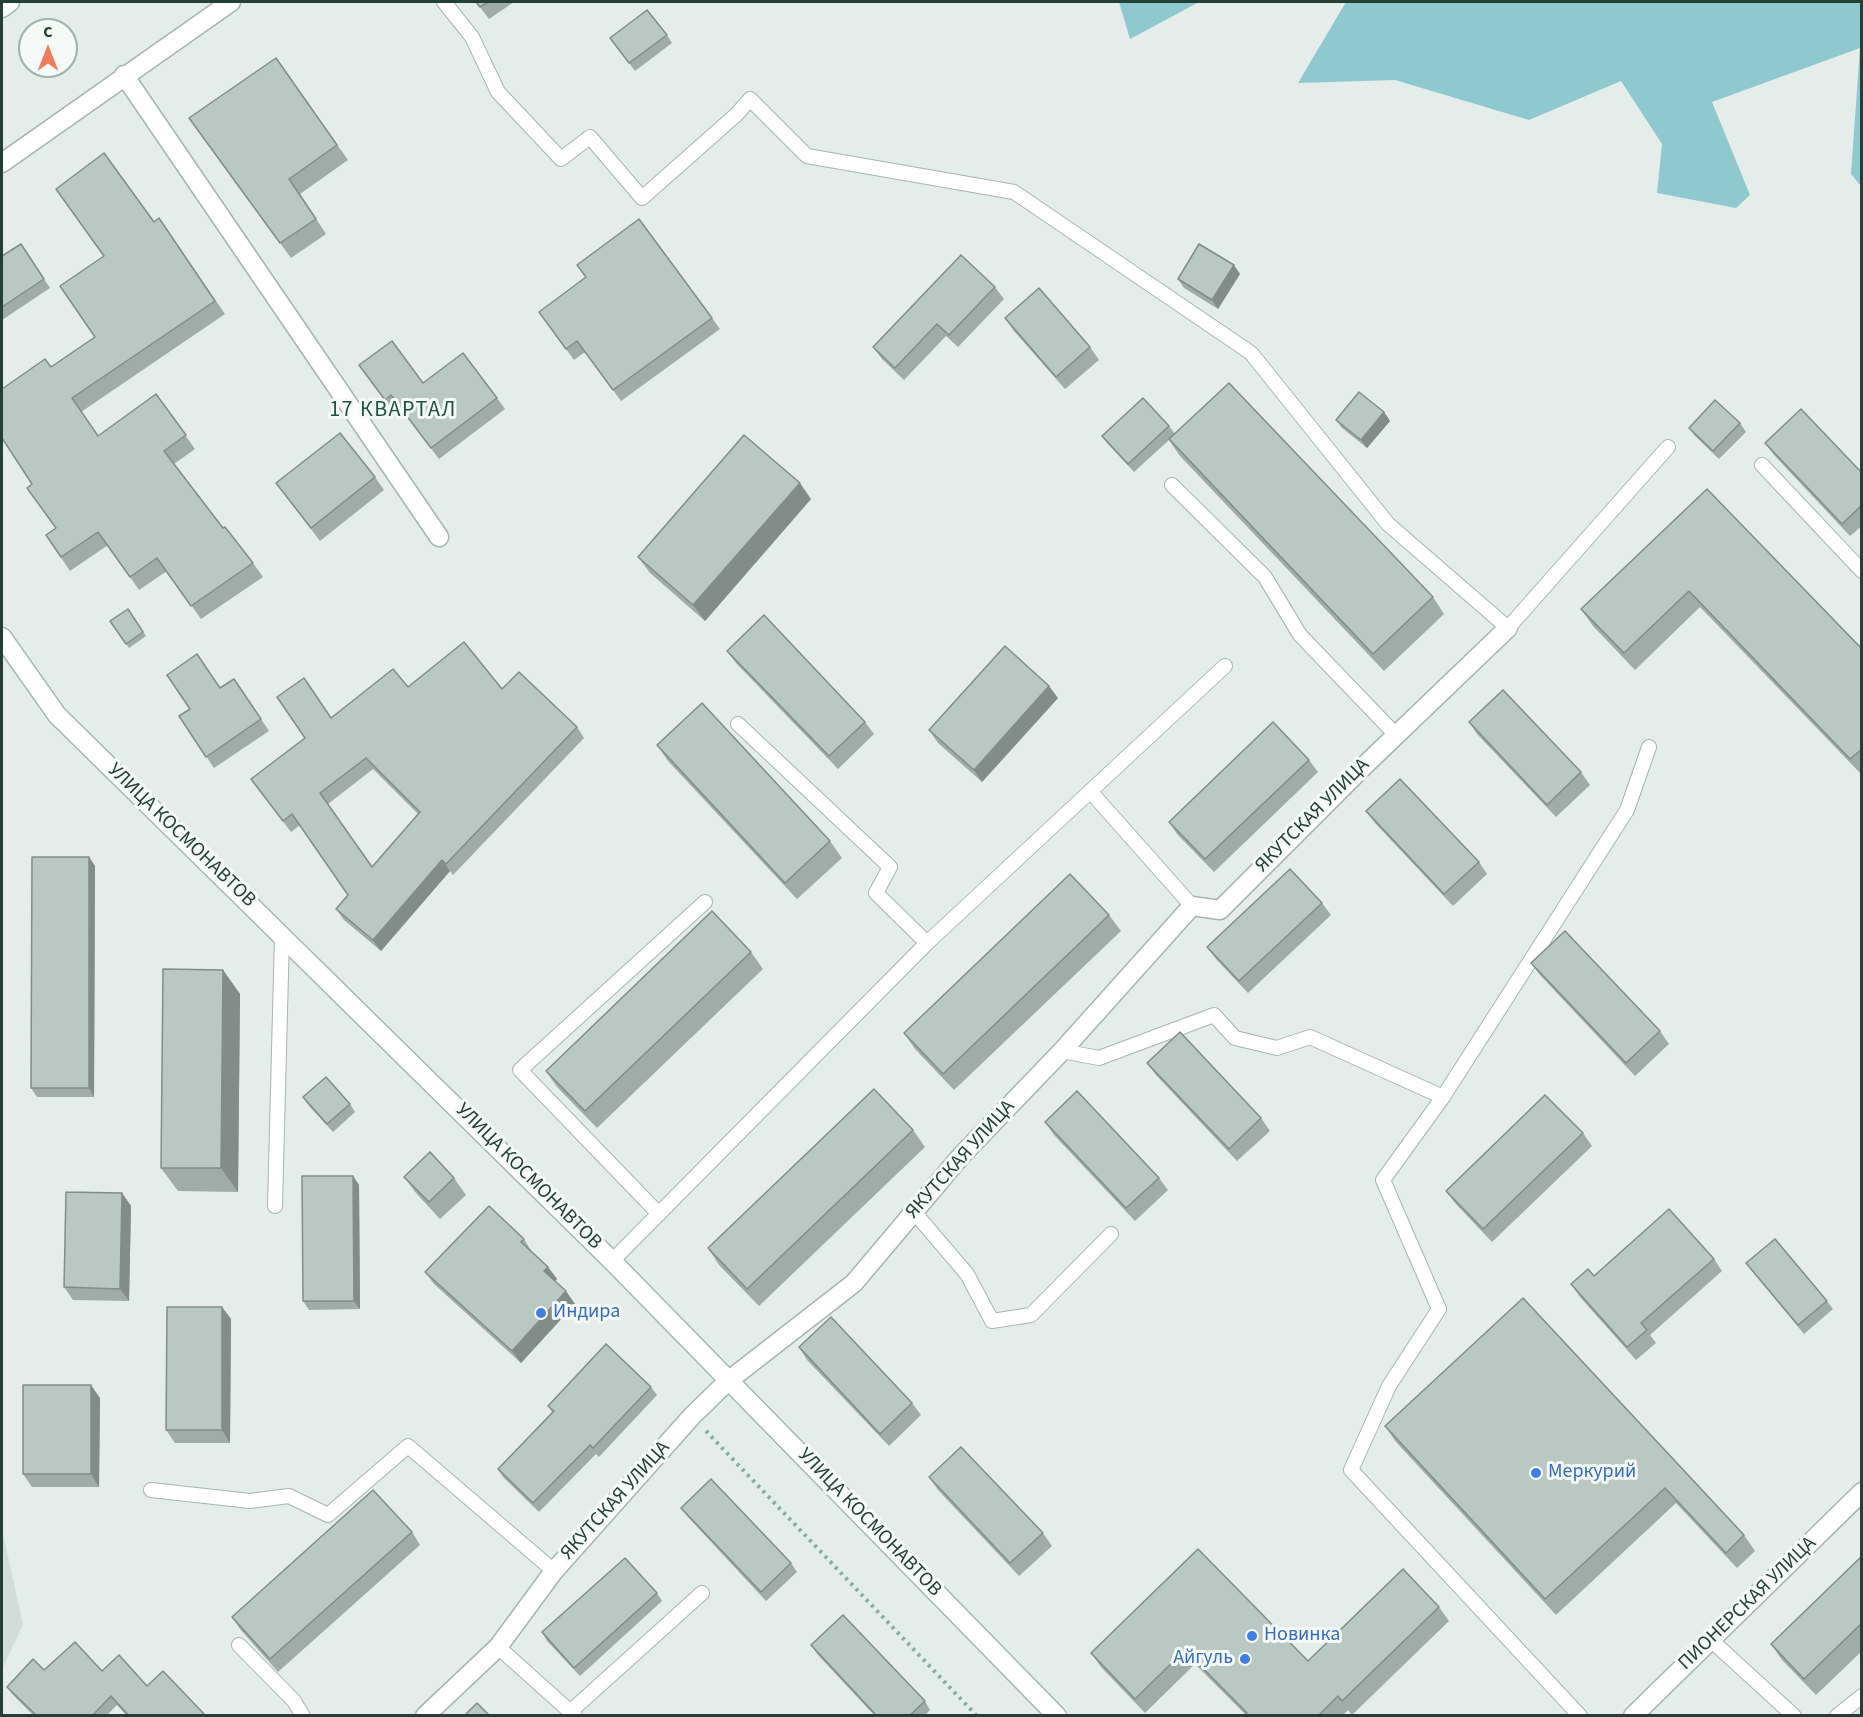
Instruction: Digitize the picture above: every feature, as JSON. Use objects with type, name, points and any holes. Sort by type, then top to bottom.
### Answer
[{"type":"street","points":[[2,8],[10,2]]},
{"type":"street","points":[[2,163],[124,75],[231,2]]},
{"type":"street","points":[[124,75],[439,537]]},
{"type":"street","name":"ЯКУТСКАЯ УЛИЦА","points":[[425,1716],[498,1647],[554,1570],[692,1416],[729,1381],[854,1282],[961,1156],[1062,1051],[1192,906],[1221,910],[1396,735],[1508,628]]},
{"type":"street","name":"УЛИЦА КОСМОНАВТОВ","points":[[2,637],[57,715],[612,1261],[1057,1716]]},
{"type":"street","name":"ПИОНЕРСКАЯ УЛИЦА","points":[[1633,1716],[1862,1492]]},
{"type":"lane","points":[[444,2],[472,37],[498,92],[561,159],[590,137],[642,198],[737,114],[750,99],[807,156],[1014,192],[1251,353],[1388,524],[1508,628],[1668,447]]},
{"type":"lane","points":[[1762,465],[1862,571]]},
{"type":"lane","points":[[1172,485],[1265,577],[1300,634],[1396,735]]},
{"type":"lane","points":[[612,1261],[927,943],[1225,666]]},
{"type":"lane","points":[[738,724],[890,867],[876,893],[927,943]]},
{"type":"lane","points":[[1580,1716],[1351,1470],[1389,1386],[1439,1309],[1383,1180],[1443,1097],[1627,810],[1649,747]]},
{"type":"lane","points":[[1090,791],[1192,906]]},
{"type":"lane","points":[[659,1214],[520,1070],[705,902]]},
{"type":"lane","points":[[275,1206],[282,935]]},
{"type":"lane","points":[[1062,1051],[1099,1058],[1214,1015],[1236,1038],[1277,1048],[1310,1037],[1443,1097]]},
{"type":"lane","points":[[914,1212],[967,1274],[992,1321],[1031,1315],[1111,1234]]},
{"type":"lane","points":[[151,1490],[250,1501],[290,1496],[328,1515],[408,1446],[554,1570]]},
{"type":"lane","points":[[498,1647],[573,1713],[702,1593]]},
{"type":"lane","points":[[1712,1641],[1794,1716]]},
{"type":"lane","points":[[239,1645],[294,1701],[303,1716]]},
{"type":"lane","points":[[1837,1716],[1862,1696]]},
{"type":"path","points":[[692,1416],[977,1716]]},
{"type":"shaded area","points":[[2,1529],[23,1625],[2,1669]]},
{"type":"water","points":[[1119,2],[1199,2],[1130,39]]},
{"type":"water","points":[[1346,2],[1861,2],[1861,186],[1851,174],[1860,48],[1712,102],[1750,195],[1736,208],[1657,193],[1662,144],[1621,81],[1529,120],[1395,80],[1298,83]]},
{"type":"building","points":[[476,2],[488,2],[480,7]]},
{"type":"building","points":[[647,10],[667,35],[629,63],[610,38]]},
{"type":"building","points":[[276,58],[337,145],[289,179],[316,219],[280,243],[189,118]]},
{"type":"building","points":[[104,153],[154,222],[159,218],[215,301],[72,398],[98,436],[156,394],[186,435],[164,451],[253,563],[191,606],[157,558],[130,577],[98,532],[61,557],[46,535],[56,528],[27,488],[32,484],[2,438],[2,389],[45,359],[51,367],[95,337],[60,286],[104,256],[56,189]]},
{"type":"building","points":[[639,219],[712,318],[613,390],[577,341],[566,349],[539,312],[586,277],[577,265]]},
{"type":"building","points":[[21,244],[44,279],[2,307],[2,256]]},
{"type":"building","points":[[1199,244],[1234,265],[1212,300],[1178,279]]},
{"type":"building","points":[[961,255],[995,287],[949,335],[937,324],[895,368],[873,347]]},
{"type":"building","points":[[1039,288],[1090,347],[1056,377],[1005,318]]},
{"type":"building","points":[[392,341],[423,383],[463,353],[497,398],[431,448],[391,395],[385,400],[359,365]]},
{"type":"building","points":[[1229,383],[1433,597],[1373,654],[1169,439]]},
{"type":"building","points":[[1359,392],[1384,412],[1361,440],[1336,420]]},
{"type":"building","points":[[1143,398],[1169,426],[1128,464],[1102,436]]},
{"type":"building","points":[[1715,400],[1740,423],[1713,451],[1689,428]]},
{"type":"building","points":[[1801,409],[1862,473],[1862,505],[1842,524],[1765,443]]},
{"type":"building","points":[[340,433],[375,477],[311,528],[276,483]]},
{"type":"building","points":[[744,435],[800,483],[693,605],[638,557]]},
{"type":"building","points":[[1707,489],[1862,649],[1862,749],[1850,759],[1689,591],[1624,653],[1581,609]]},
{"type":"building","points":[[128,609],[143,632],[126,644],[110,621]]},
{"type":"building","points":[[764,615],[865,722],[829,756],[727,651]]},
{"type":"building","points":[[464,642],[502,689],[519,672],[577,727],[446,864],[442,860],[373,940],[336,909],[348,895],[292,814],[283,821],[251,779],[305,738],[277,697],[304,678],[331,718],[393,669],[408,687]],"holes":[[[366,758],[420,812],[372,867],[320,793]]]},
{"type":"building","points":[[1005,646],[1049,686],[974,770],[929,730]]},
{"type":"building","points":[[197,654],[220,688],[234,679],[261,719],[206,757],[179,716],[190,709],[167,675]]},
{"type":"building","points":[[1503,690],[1581,772],[1547,805],[1469,722]]},
{"type":"building","points":[[702,703],[830,841],[785,883],[657,745]]},
{"type":"building","points":[[1273,722],[1309,760],[1205,859],[1169,822]]},
{"type":"building","points":[[1400,779],[1479,862],[1444,894],[1366,811]]},
{"type":"building","points":[[32,857],[89,857],[89,1088],[31,1088]]},
{"type":"building","points":[[1290,869],[1322,903],[1239,981],[1207,947]]},
{"type":"building","points":[[1070,874],[1109,915],[943,1074],[904,1033]]},
{"type":"building","points":[[712,911],[751,952],[585,1111],[546,1071]]},
{"type":"building","points":[[1565,931],[1660,1031],[1626,1063],[1531,963]]},
{"type":"building","points":[[163,969],[223,970],[221,1168],[161,1168]]},
{"type":"building","points":[[1180,1032],[1261,1118],[1229,1149],[1147,1063]]},
{"type":"building","points":[[326,1077],[350,1104],[327,1124],[303,1097]]},
{"type":"building","points":[[874,1089],[913,1130],[747,1289],[708,1248]]},
{"type":"building","points":[[1077,1091],[1159,1178],[1126,1208],[1045,1122]]},
{"type":"building","points":[[1545,1095],[1583,1133],[1483,1229],[1446,1191]]},
{"type":"building","points":[[430,1152],[454,1178],[429,1202],[404,1177]]},
{"type":"building","points":[[302,1176],[353,1176],[354,1301],[303,1301]]},
{"type":"building","points":[[66,1192],[122,1193],[120,1289],[64,1287]]},
{"type":"building","points":[[489,1206],[524,1239],[521,1242],[548,1267],[544,1271],[566,1291],[512,1351],[425,1272]]},
{"type":"building","points":[[1669,1209],[1714,1259],[1641,1323],[1647,1330],[1627,1347],[1571,1284],[1588,1269],[1594,1276]]},
{"type":"building","points":[[1775,1239],[1827,1301],[1798,1325],[1746,1263]]},
{"type":"building","name":"Меркурий","points":[[1523,1298],[1744,1535],[1726,1553],[1665,1488],[1545,1599],[1385,1426]]},
{"type":"building","points":[[167,1307],[222,1307],[222,1430],[166,1430]]},
{"type":"building","points":[[831,1317],[912,1403],[880,1434],[799,1347]]},
{"type":"building","points":[[606,1344],[651,1387],[593,1448],[590,1445],[533,1503],[498,1469],[554,1411],[548,1406]]},
{"type":"building","points":[[23,1385],[91,1385],[91,1474],[23,1474]]},
{"type":"building","points":[[961,1447],[1043,1533],[1010,1563],[929,1477]]},
{"type":"building","points":[[711,1479],[791,1563],[761,1592],[681,1508]]},
{"type":"building","points":[[373,1490],[412,1532],[270,1659],[232,1617]]},
{"type":"building","points":[[1198,1549],[1308,1661],[1403,1569],[1439,1607],[1342,1701],[1338,1696],[1318,1716],[1243,1716],[1247,1713],[1185,1650],[1135,1699],[1091,1653]]},
{"type":"building","points":[[1862,1556],[1862,1623],[1804,1679],[1771,1644]]},
{"type":"building","points":[[625,1558],[657,1593],[574,1668],[542,1632]]},
{"type":"building","points":[[843,1615],[925,1701],[909,1716],[877,1716],[811,1645]]},
{"type":"building","points":[[75,1642],[102,1671],[119,1655],[147,1686],[163,1671],[206,1716],[129,1716],[111,1696],[92,1716],[37,1716],[7,1687],[33,1659],[44,1670]]},
{"type":"building","points":[[477,1703],[490,1716],[464,1716]]},
{"type":"place","name":"Индира","points":[[541,1313]]},
{"type":"place","name":"Меркурий","points":[[1536,1473]]},
{"type":"place","name":"Новинка","points":[[1252,1636]]},
{"type":"place","name":"Айгуль","points":[[1245,1659]]},
{"type":"district","name":"17 КВАРТАЛ","points":[[393,411]]}]
